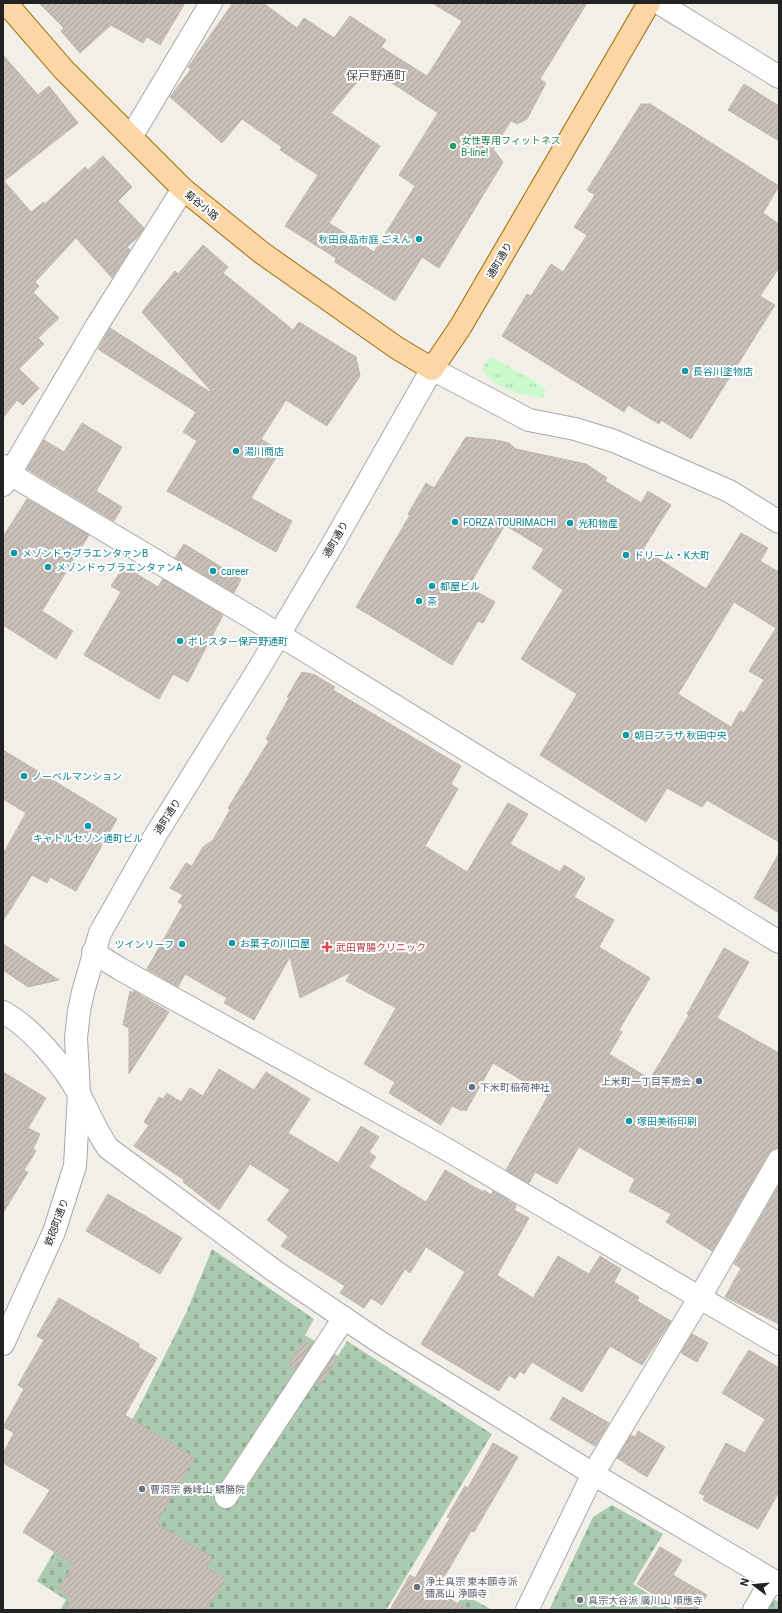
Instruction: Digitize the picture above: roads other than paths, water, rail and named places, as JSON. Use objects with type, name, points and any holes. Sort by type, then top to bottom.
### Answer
[{"type":"main road","name":"菊谷小路","points":[[6,3],[64,70],[183,189],[280,266],[391,343],[432,369]]},
{"type":"main road","name":"通町通り","points":[[432,369],[461,326],[649,3]]},
{"type":"street","points":[[131,137],[211,3]]},
{"type":"street","points":[[659,3],[779,77]]},
{"type":"street","points":[[183,189],[5,475],[279,636],[779,942]]},
{"type":"street","points":[[432,369],[529,420],[575,429],[614,441],[729,491],[779,522]]},
{"type":"street","name":"通町通り","points":[[79,1093],[76,1038],[79,1011],[93,952],[100,933],[155,836],[279,636],[432,369]]},
{"type":"street","points":[[93,952],[120,969],[439,1146],[779,1344]]},
{"type":"street","points":[[3,1012],[15,1019],[49,1052],[79,1093],[99,1135],[108,1148],[276,1272],[378,1341],[593,1474],[776,1582],[754,1610]]},
{"type":"street","name":"鉄砲町通り","points":[[3,1344],[54,1232],[75,1166],[79,1093]]},
{"type":"street","points":[[527,1610],[593,1474],[700,1297],[779,1160]]},
{"type":"street","points":[[226,1497],[344,1318]]},
{"type":"place","name":"女性専用フィットネス B-line!","points":[[453,146]]},
{"type":"place","name":"秋田良品市庭 ごえん","points":[[419,239]]},
{"type":"place","name":"長谷川塗物店","points":[[685,371]]},
{"type":"place","name":"湯川商店","points":[[236,451]]},
{"type":"place","name":"FORZA TOURIMACHI","points":[[455,522]]},
{"type":"place","name":"光和物産","points":[[570,523]]},
{"type":"place","name":"メゾンドゥブラエンタァンB","points":[[14,553]]},
{"type":"place","name":"ドリーム・K大町","points":[[626,555]]},
{"type":"place","name":"メゾンドゥブラエンタァンA","points":[[48,567]]},
{"type":"place","name":"career","points":[[213,571]]},
{"type":"place","name":"都屋ビル","points":[[432,586]]},
{"type":"place","name":"茶","points":[[419,601]]},
{"type":"place","name":"ポレスター保戸野通町","points":[[180,641]]},
{"type":"place","name":"朝日プラザ 秋田中央","points":[[626,735]]},
{"type":"place","name":"ノーベルマンション","points":[[24,776]]},
{"type":"place","name":"キャトルセゾン通町ビル","points":[[88,826]]},
{"type":"place","name":"お菓子の川口屋","points":[[232,943]]},
{"type":"place","name":"ツインリーフ","points":[[182,944]]},
{"type":"place","name":"武田胃腸クリニック","points":[[327,947]]},
{"type":"place","name":"上米町一丁目竿燈会","points":[[699,1081]]},
{"type":"place","name":"下米町稲荷神社","points":[[472,1087]]},
{"type":"place","name":"塚田美術印刷","points":[[629,1121]]},
{"type":"place","name":"曹洞宗 義峰山 鱗勝院","points":[[142,1489]]},
{"type":"place","name":"浄土真宗 東本願寺派 彌髙山 浄願寺","points":[[417,1587]]},
{"type":"place","name":"真宗大谷派 廣川山 順應寺","points":[[580,1600]]},
{"type":"district","name":"保戸野通町","points":[[376,76]]}]
